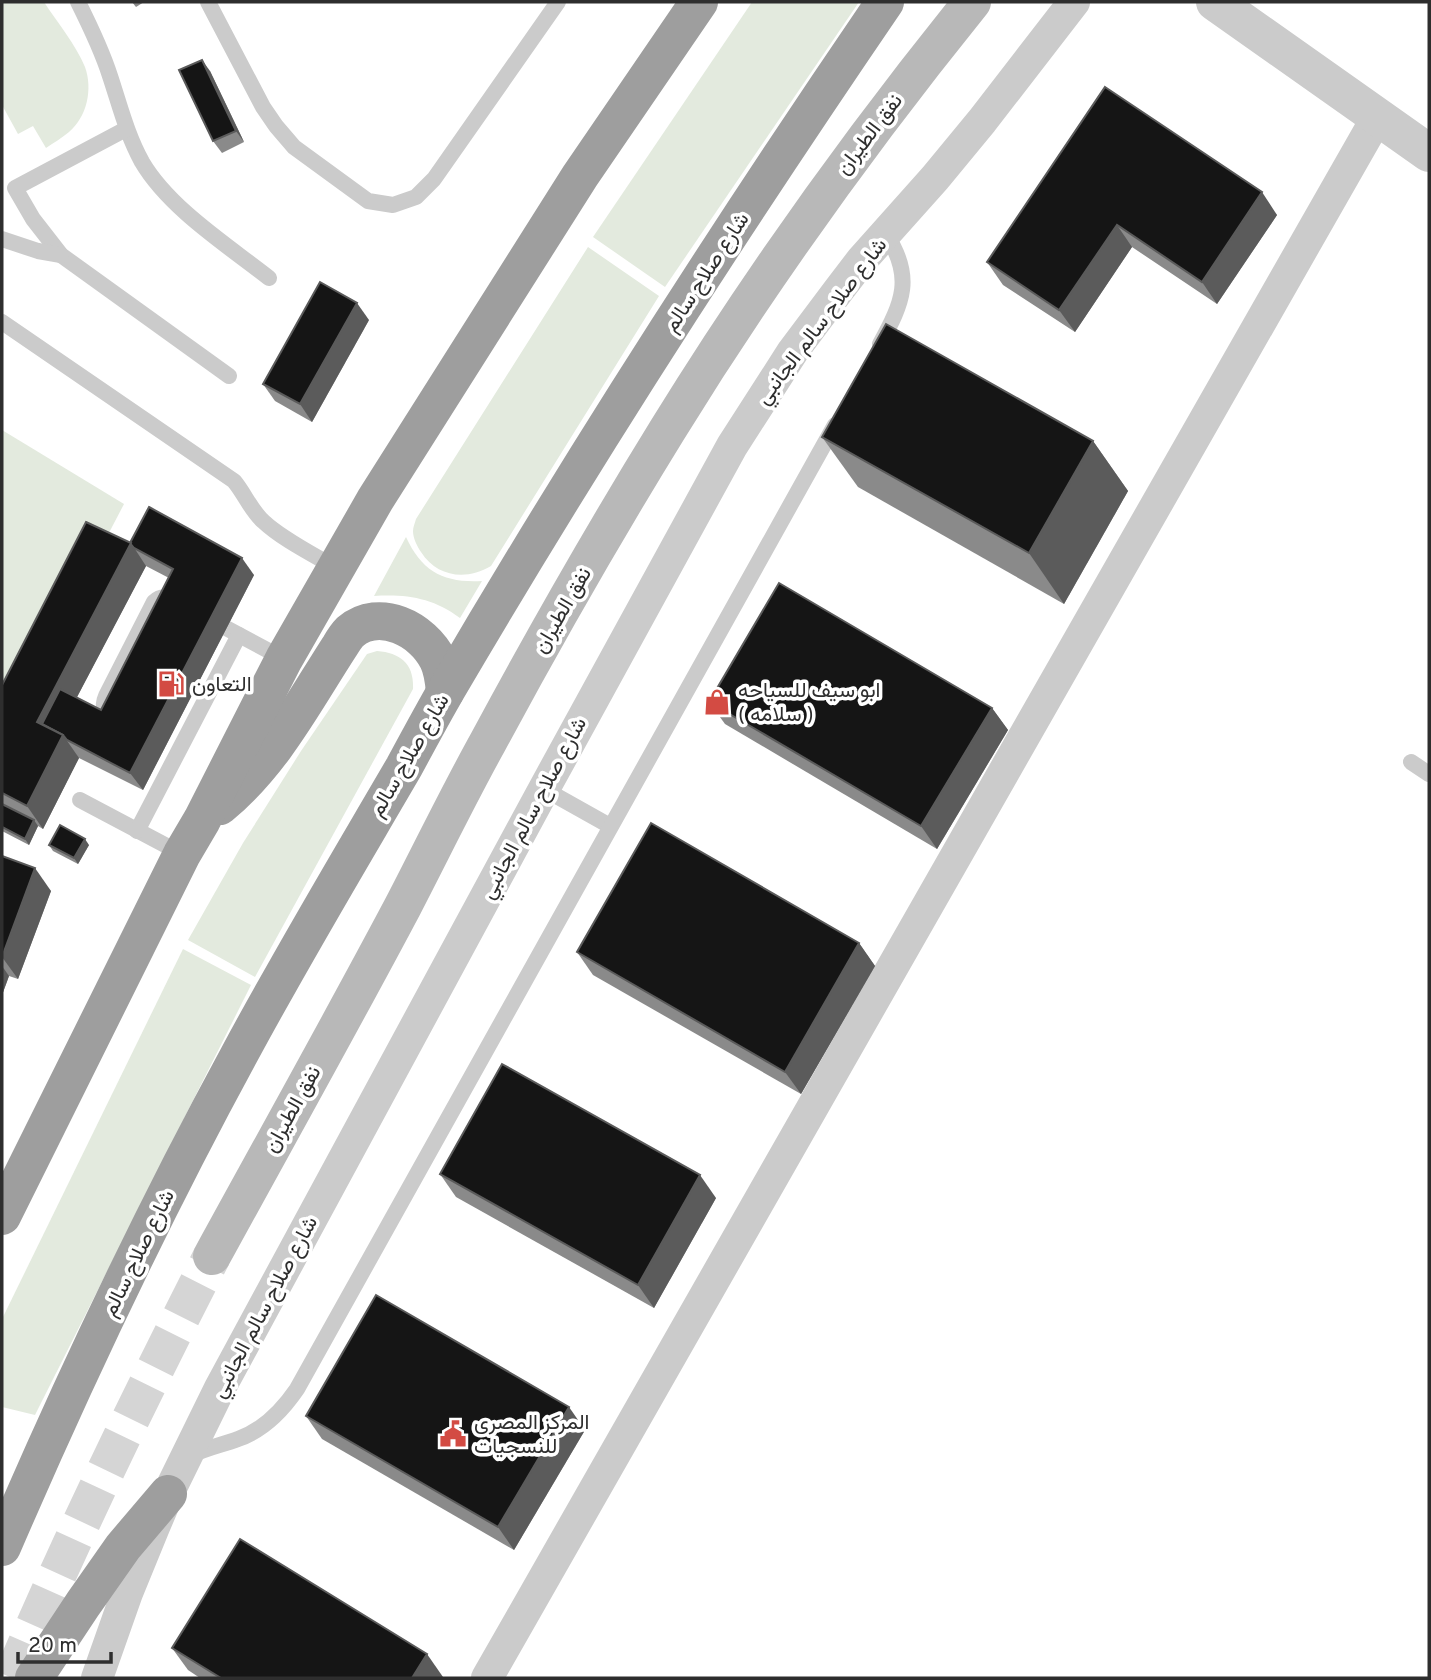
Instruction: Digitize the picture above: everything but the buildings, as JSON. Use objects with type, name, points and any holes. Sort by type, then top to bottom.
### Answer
[{"type":"highway","points":[[2,1216],[182,854],[284,659],[375,500],[580,176],[699,2]]},
{"type":"highway","name":"شارع صلاح سالم","points":[[2,1547],[123,1282],[198,1132],[283,974],[445,692],[651,357],[885,2]]},
{"type":"highway","points":[[202,820],[233,795],[261,766],[349,633],[361,625],[375,621],[391,622],[420,636],[431,647],[439,661],[445,692]]},
{"type":"highway","points":[[34,1678],[123,1548],[168,1494]]},
{"type":"main road","name":"نفق الطيران","points":[[212,1256],[499,722],[662,439],[748,305],[808,218],[886,111],[972,2]]},
{"type":"street","name":"شارع صلاح سالم الجانبي","points":[[97,1678],[127,1593],[168,1494],[220,1388],[713,479],[786,362],[861,261],[982,121],[1074,2]]},
{"type":"street","points":[[1226,5],[1429,153]]},
{"type":"street","points":[[487,1678],[1378,116]]},
{"type":"lane","points":[[78,2],[110,74],[126,130],[143,163],[183,211],[269,278]]},
{"type":"lane","points":[[208,2],[263,107],[295,147],[368,201],[393,205],[416,197],[434,179],[558,2]]},
{"type":"lane","points":[[126,130],[15,188],[33,219],[61,255],[229,376]]},
{"type":"lane","points":[[875,352],[896,316],[903,282],[896,249],[886,234]]},
{"type":"lane","points":[[2,239],[38,251],[61,255]]},
{"type":"lane","points":[[2,321],[234,481],[265,524],[336,568]]},
{"type":"lane","points":[[185,1459],[205,1449],[255,1432],[278,1413],[297,1389],[841,413]]},
{"type":"lane","points":[[117,720],[106,713],[103,702],[130,649],[158,598],[167,597],[178,601]]},
{"type":"lane","points":[[137,831],[171,751],[232,631],[284,659]]},
{"type":"lane","points":[[1411,762],[1429,774]]},
{"type":"lane","points":[[544,789],[610,827]]},
{"type":"lane","points":[[80,800],[182,854]]},
{"type":"shaded area","points":[[2,2],[44,2],[72,42],[85,67],[88,93],[84,111],[69,132],[46,148],[33,126],[18,134],[2,105]]},
{"type":"shaded area","points":[[752,2],[859,2],[665,287],[593,237]]},
{"type":"shaded area","points":[[588,247],[659,296],[491,566],[462,575],[435,567],[414,539],[416,519]]},
{"type":"shaded area","points":[[2,430],[124,504],[2,738]]},
{"type":"shaded area","points":[[406,537],[419,559],[436,573],[456,580],[482,581],[460,618],[440,606],[419,599],[374,596]]},
{"type":"shaded area","points":[[377,651],[393,654],[404,661],[411,673],[413,689],[255,977],[188,940],[243,843],[301,751],[367,654]]},
{"type":"shaded area","points":[[183,949],[251,985],[35,1415],[2,1407],[2,1319]]},
{"type":"tunnel","points":[[12,1678],[108,1466],[212,1256]]},
{"type":"place","name":"التعاون","points":[[171,684]]},
{"type":"place","name":"ابو سيف للسياحه ( سلامه )","points":[[717,702]]},
{"type":"place","name":"المركز المصرى للنسجيات","points":[[453,1434]]}]
